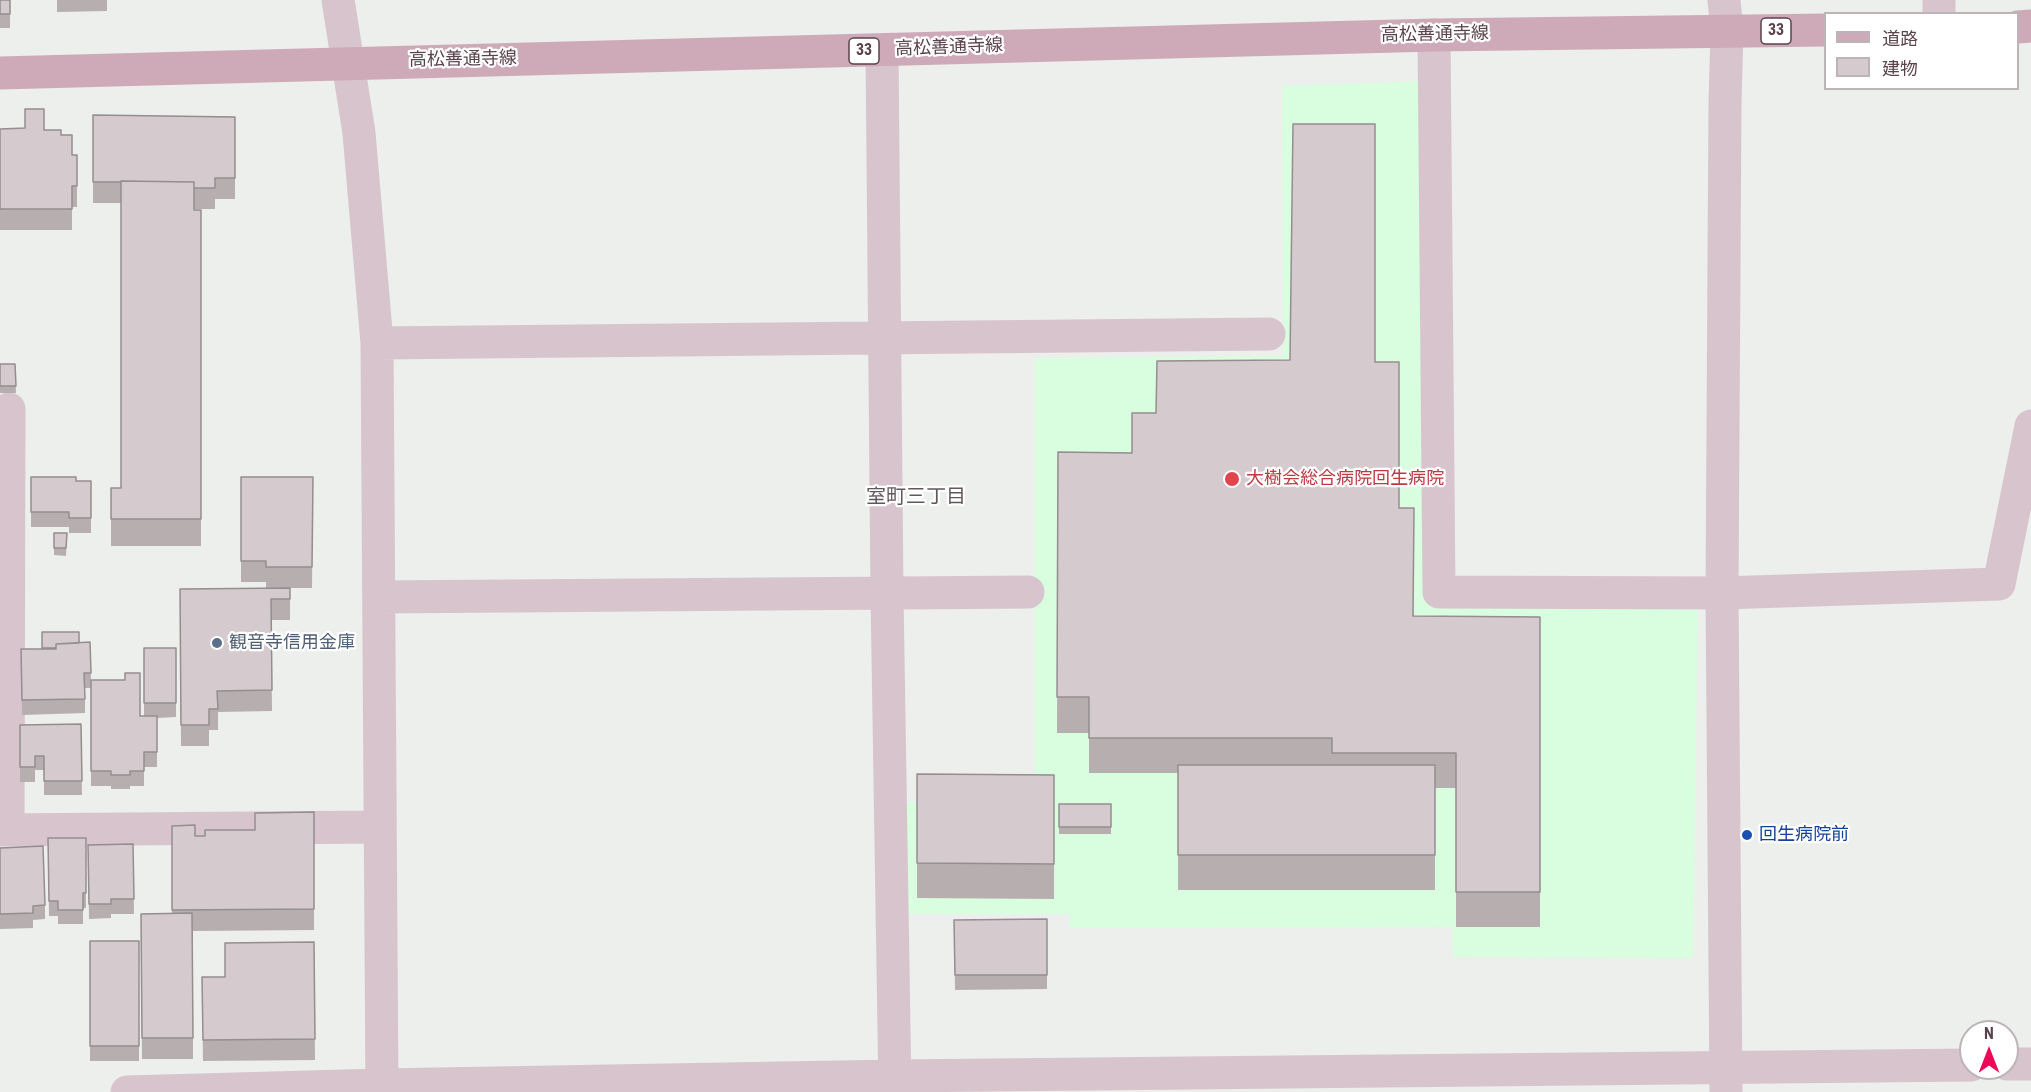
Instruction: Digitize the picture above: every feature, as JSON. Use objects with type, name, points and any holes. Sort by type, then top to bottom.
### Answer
[{"type":"main road","name":"高松善通寺線","points":[[0,73],[1434,35],[1824,30]]},
{"type":"street","points":[[338,0],[359,133],[377,343],[381,1089]]},
{"type":"street","points":[[1724,0],[1727,32],[1722,593],[1726,1080]]},
{"type":"street","points":[[1434,35],[1439,592],[1722,593],[1999,584],[2031,426]]},
{"type":"street","points":[[882,50],[887,594],[895,1084]]},
{"type":"street","points":[[377,343],[1269,334]]},
{"type":"street","points":[[9,409],[4,830],[379,827]]},
{"type":"street","points":[[379,597],[1028,592]]},
{"type":"street","points":[[127,1092],[895,1084],[1726,1080],[1959,1066]]},
{"type":"shaded area","name":"大樹会総合病院回生病院","points":[[1426,81],[1431,599],[1698,603],[1693,958],[1453,957],[1452,927],[1069,928],[1070,914],[905,914],[905,802],[1035,801],[1035,358],[1283,356],[1282,86]]},
{"type":"building","points":[[0,0],[10,0],[10,14],[0,14]]},
{"type":"building","points":[[25,109],[44,109],[44,130],[61,130],[61,135],[72,135],[72,155],[77,155],[77,186],[72,186],[72,209],[0,209],[0,129],[25,128]]},
{"type":"building","points":[[93,115],[235,117],[235,178],[215,178],[215,188],[194,188],[194,182],[93,182]]},
{"type":"building","points":[[1293,124],[1375,124],[1375,362],[1399,362],[1399,508],[1414,508],[1413,616],[1540,617],[1540,892],[1456,892],[1456,753],[1332,753],[1332,738],[1089,738],[1089,697],[1057,697],[1058,452],[1132,453],[1132,413],[1156,413],[1157,361],[1290,360]]},
{"type":"building","points":[[121,181],[194,182],[194,210],[201,210],[201,519],[111,519],[111,488],[121,488]]},
{"type":"building","points":[[0,364],[15,364],[16,386],[0,386]]},
{"type":"building","points":[[31,477],[76,477],[76,481],[91,481],[91,518],[69,518],[69,512],[31,512]]},
{"type":"building","points":[[241,477],[313,477],[312,567],[266,567],[266,561],[241,561]]},
{"type":"building","points":[[54,533],[67,533],[66,548],[54,548]]},
{"type":"building","points":[[290,588],[290,599],[271,599],[272,690],[217,691],[218,709],[209,709],[209,725],[181,725],[180,589]]},
{"type":"building","points":[[42,632],[79,632],[79,643],[56,644],[56,648],[42,648]]},
{"type":"building","points":[[90,642],[91,673],[84,673],[85,699],[22,700],[21,649],[56,649],[56,644]]},
{"type":"building","points":[[144,648],[176,648],[176,703],[144,703]]},
{"type":"building","points":[[125,673],[140,673],[140,716],[157,716],[157,752],[144,752],[144,771],[130,771],[130,775],[111,775],[111,771],[91,771],[91,680],[125,680]]},
{"type":"building","points":[[81,724],[82,781],[44,781],[44,756],[35,756],[35,767],[20,767],[20,725]]},
{"type":"building","points":[[1178,765],[1435,765],[1435,855],[1178,855]]},
{"type":"building","points":[[917,774],[1054,775],[1054,864],[917,863]]},
{"type":"building","points":[[1059,804],[1111,804],[1111,827],[1059,827]]},
{"type":"building","points":[[314,812],[314,909],[172,910],[172,826],[195,825],[195,836],[205,836],[205,830],[255,830],[255,813]]},
{"type":"building","points":[[48,838],[86,838],[86,893],[83,893],[83,910],[58,910],[58,901],[49,901]]},
{"type":"building","points":[[133,844],[134,899],[111,899],[111,904],[89,904],[88,845]]},
{"type":"building","points":[[43,846],[45,905],[33,906],[33,913],[0,914],[0,848]]},
{"type":"building","points":[[192,913],[193,1038],[142,1038],[141,914]]},
{"type":"building","points":[[1047,919],[1047,975],[955,975],[954,920]]},
{"type":"building","points":[[90,941],[139,941],[139,1046],[90,1046]]},
{"type":"building","points":[[314,942],[315,1039],[203,1040],[202,977],[225,977],[225,943]]},
{"type":"place","name":"大樹会総合病院回生病院","points":[[1232,479]]},
{"type":"place","name":"観音寺信用金庫","points":[[217,643]]},
{"type":"place","name":"回生病院前","points":[[1747,835]]},
{"type":"district","name":"室町三丁目","points":[[916,498]]}]
